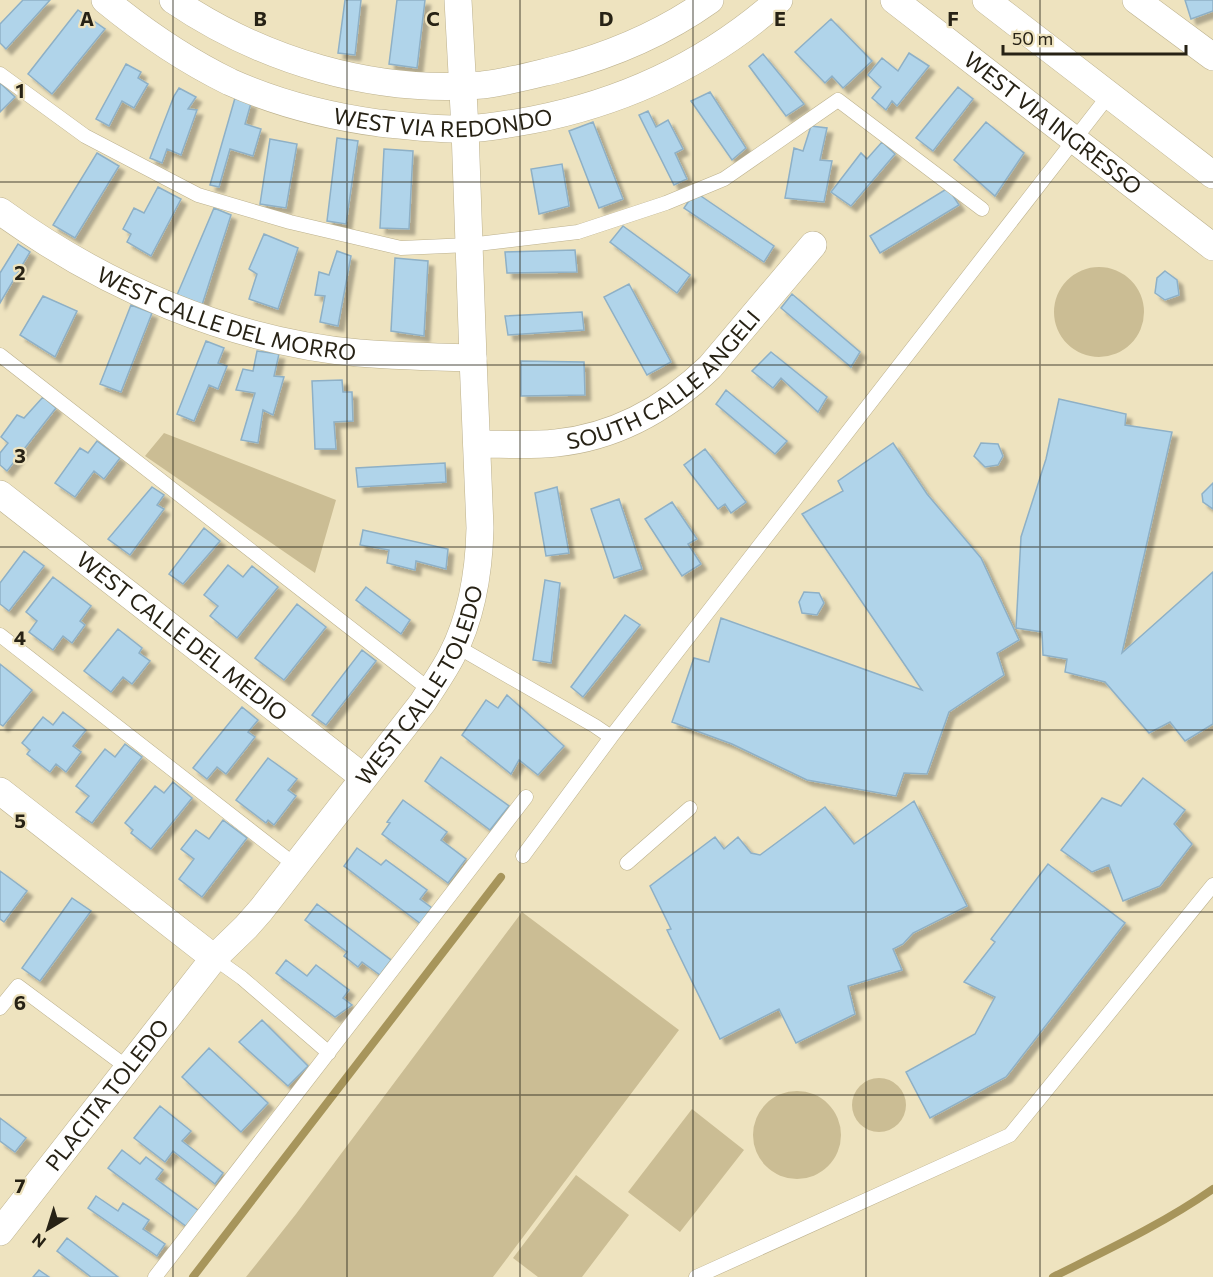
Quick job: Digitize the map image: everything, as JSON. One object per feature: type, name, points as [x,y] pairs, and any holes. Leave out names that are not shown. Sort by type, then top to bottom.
[{"type":"street","name":"WEST VIA REDONDO","points":[[105,0],[145,32],[179,54],[232,83],[264,95],[296,106],[359,120],[412,127],[465,129],[542,118],[598,104],[625,94],[658,80],[701,57],[751,24],[779,0]]},
{"type":"street","name":"WEST VIA REDONDO","points":[[173,0],[226,33],[305,64],[361,78],[420,85],[462,86],[504,81],[593,59],[639,41],[710,0]]},
{"type":"street","name":"WEST CALLE TOLEDO","points":[[214,958],[261,910],[423,702],[439,678],[456,645],[472,601],[480,552],[480,528],[458,0]]},
{"type":"street","points":[[986,0],[1213,175]]},
{"type":"street","points":[[1136,0],[1213,57]]},
{"type":"street","name":"WEST VIA INGRESSO","points":[[905,3],[1075,140],[1213,247]]},
{"type":"street","name":"WEST CALLE DEL MORRO","points":[[0,211],[43,240],[104,276],[160,301],[216,322],[272,338],[331,349],[388,355],[472,358]]},
{"type":"street","name":"SOUTH CALLE ANGELI","points":[[477,444],[533,445],[577,440],[620,427],[657,409],[681,393],[710,367],[813,245]]},
{"type":"street","name":"WEST CALLE DEL MEDIO","points":[[0,495],[363,777]]},
{"type":"street","points":[[1,793],[214,958]]},
{"type":"street","name":"PLACITA TOLEDO","points":[[0,1232],[214,958]]},
{"type":"lane","points":[[0,74],[85,136],[198,195],[290,222],[401,248],[469,245],[578,232],[666,203],[724,179],[838,100],[982,209]]},
{"type":"lane","points":[[524,856],[611,737],[1109,95]]},
{"type":"lane","points":[[0,355],[430,690]]},
{"type":"lane","points":[[0,635],[295,865]]},
{"type":"lane","points":[[456,645],[611,737]]},
{"type":"lane","points":[[155,1277],[526,797]]},
{"type":"lane","points":[[627,863],[690,808]]},
{"type":"lane","points":[[696,1277],[1010,1135],[1213,885]]},
{"type":"lane","points":[[214,958],[242,978],[329,1053]]},
{"type":"lane","points":[[0,1008],[18,986],[128,1068]]},
{"type":"shaded area","points":[[1099,267],[1116,271],[1131,280],[1140,295],[1144,312],[1140,329],[1131,344],[1116,353],[1099,357],[1082,353],[1067,344],[1058,329],[1054,312],[1058,295],[1067,280],[1082,271]]},
{"type":"shaded area","points":[[164,433],[336,500],[315,573],[145,456]]},
{"type":"shaded area","points":[[522,912],[679,1030],[493,1277],[246,1277],[296,1214]]},
{"type":"shaded area","points":[[874,1078],[884,1078],[894,1082],[902,1090],[906,1105],[902,1120],[894,1128],[884,1132],[874,1132],[864,1128],[856,1120],[852,1110],[852,1100],[856,1090],[864,1082]]},
{"type":"shaded area","points":[[797,1091],[814,1094],[828,1104],[838,1118],[841,1135],[838,1152],[828,1166],[814,1176],[797,1179],[780,1176],[766,1166],[756,1152],[753,1135],[756,1118],[766,1104],[780,1094]]},
{"type":"shaded area","points":[[692,1109],[744,1150],[680,1232],[628,1192]]},
{"type":"shaded area","points":[[576,1175],[629,1215],[582,1277],[538,1277],[513,1258]]},
{"type":"building","points":[[23,0],[50,0],[6,49],[0,43],[0,24]]},
{"type":"building","points":[[345,0],[361,0],[355,55],[338,53]]},
{"type":"building","points":[[397,0],[425,0],[417,68],[389,64]]},
{"type":"building","points":[[1185,0],[1213,0],[1213,11],[1191,19]]},
{"type":"building","points":[[78,10],[105,29],[52,94],[28,74]]},
{"type":"building","points":[[831,19],[872,61],[843,88],[832,76],[825,83],[795,52]]},
{"type":"building","points":[[909,53],[929,66],[897,106],[892,101],[886,110],[872,98],[881,87],[868,75],[882,58],[898,71]]},
{"type":"building","points":[[763,54],[804,104],[786,116],[749,66]]},
{"type":"building","points":[[126,64],[141,72],[138,78],[148,84],[134,108],[122,101],[109,126],[96,119]]},
{"type":"building","points":[[0,83],[15,97],[0,112]]},
{"type":"building","points":[[958,87],[973,99],[933,151],[916,138]]},
{"type":"building","points":[[179,88],[196,97],[188,109],[197,110],[181,155],[167,149],[162,163],[150,158]]},
{"type":"building","points":[[710,92],[746,148],[732,160],[691,101]]},
{"type":"building","points":[[235,98],[251,103],[245,124],[261,129],[253,156],[230,149],[219,187],[210,185]]},
{"type":"building","points":[[648,111],[656,127],[668,120],[683,149],[675,153],[687,179],[674,185],[639,115]]},
{"type":"building","points":[[593,122],[623,199],[599,208],[569,131]]},
{"type":"building","points":[[986,122],[1024,153],[995,196],[954,160]]},
{"type":"building","points":[[811,126],[827,128],[820,160],[832,161],[824,202],[785,198],[794,148],[803,151]]},
{"type":"building","points":[[337,138],[358,141],[346,224],[327,221]]},
{"type":"building","points":[[270,139],[297,144],[286,208],[260,204]]},
{"type":"building","points":[[882,142],[895,154],[851,206],[831,192],[861,153],[867,159]]},
{"type":"building","points":[[384,149],[413,151],[409,229],[380,228]]},
{"type":"building","points":[[97,153],[119,166],[75,238],[53,225]]},
{"type":"building","points":[[562,164],[569,206],[539,214],[531,169]]},
{"type":"building","points":[[158,187],[181,199],[151,256],[127,242],[131,234],[123,229],[134,208],[144,213]]},
{"type":"building","points":[[948,188],[959,205],[880,253],[870,236]]},
{"type":"building","points":[[695,192],[774,246],[764,262],[684,208]]},
{"type":"building","points":[[214,208],[231,215],[202,305],[177,295]]},
{"type":"building","points":[[623,226],[690,275],[677,293],[610,242]]},
{"type":"building","points":[[264,234],[298,248],[278,309],[249,299],[257,274],[249,269]]},
{"type":"building","points":[[18,244],[30,252],[0,303],[0,273]]},
{"type":"building","points":[[575,250],[577,272],[507,273],[505,252]]},
{"type":"building","points":[[337,251],[351,256],[338,326],[320,322],[325,296],[315,295],[319,272],[329,275]]},
{"type":"building","points":[[395,258],[428,261],[424,336],[391,331]]},
{"type":"building","points":[[1165,271],[1177,280],[1179,295],[1165,300],[1155,293],[1157,278]]},
{"type":"building","points":[[629,284],[671,362],[647,375],[604,297]]},
{"type":"building","points":[[792,294],[860,352],[851,367],[781,308]]},
{"type":"building","points":[[43,296],[77,311],[55,357],[20,335]]},
{"type":"building","points":[[131,305],[152,313],[121,392],[100,384]]},
{"type":"building","points":[[582,312],[584,330],[508,335],[505,316]]},
{"type":"building","points":[[206,341],[224,348],[218,363],[227,366],[218,389],[209,385],[194,421],[177,414]]},
{"type":"building","points":[[257,351],[279,354],[274,376],[284,377],[273,415],[263,410],[258,443],[241,440],[255,393],[236,390],[243,369],[253,371]]},
{"type":"building","points":[[771,352],[827,397],[818,412],[781,378],[773,388],[752,371]]},
{"type":"building","points":[[521,361],[584,362],[585,395],[521,396]]},
{"type":"building","points":[[342,380],[343,392],[352,392],[353,421],[334,422],[336,449],[315,449],[312,381]]},
{"type":"building","points":[[726,390],[787,441],[775,454],[716,404]]},
{"type":"building","points":[[43,397],[56,408],[7,471],[0,465],[0,453],[8,443],[1,437],[17,415],[24,418]]},
{"type":"building","points":[[1059,399],[1126,414],[1125,425],[1172,432],[1122,653],[1213,572],[1213,724],[1185,741],[1170,722],[1149,733],[1105,682],[1065,672],[1067,659],[1043,655],[1042,632],[1016,628],[1021,537],[1046,459]]},
{"type":"building","points":[[97,441],[120,458],[104,479],[94,471],[75,497],[55,483],[80,448],[88,453]]},
{"type":"building","points":[[893,443],[927,494],[981,558],[1019,640],[997,653],[1004,675],[949,712],[927,774],[904,773],[896,796],[807,780],[732,744],[672,722],[694,658],[709,662],[721,618],[922,690],[802,514],[843,491],[838,481]]},
{"type":"building","points":[[981,443],[998,444],[1003,456],[998,465],[985,467],[974,456]]},
{"type":"building","points":[[705,449],[746,502],[731,513],[725,504],[718,509],[684,465]]},
{"type":"building","points":[[445,463],[446,482],[358,487],[356,468]]},
{"type":"building","points":[[1213,483],[1213,509],[1203,502],[1202,494]]},
{"type":"building","points":[[152,487],[164,495],[157,505],[164,509],[130,555],[108,539]]},
{"type":"building","points":[[557,487],[569,553],[546,556],[535,493]]},
{"type":"building","points":[[619,499],[642,569],[614,578],[591,509]]},
{"type":"building","points":[[672,502],[697,539],[688,544],[701,564],[682,576],[645,519]]},
{"type":"building","points":[[204,528],[220,541],[183,584],[169,574]]},
{"type":"building","points":[[363,530],[448,549],[446,569],[416,561],[415,570],[387,563],[389,550],[360,545]]},
{"type":"building","points":[[24,551],[44,566],[9,611],[0,604],[0,583]]},
{"type":"building","points":[[228,565],[243,577],[252,566],[278,587],[237,638],[210,616],[218,606],[204,595]]},
{"type":"building","points":[[53,577],[91,606],[80,621],[85,625],[72,643],[63,636],[53,650],[29,632],[37,621],[26,612]]},
{"type":"building","points":[[545,580],[560,583],[551,663],[533,660]]},
{"type":"building","points":[[366,587],[410,620],[401,634],[356,600]]},
{"type":"building","points":[[804,592],[819,593],[824,603],[817,615],[802,613],[799,602]]},
{"type":"building","points":[[297,604],[326,627],[284,680],[255,658]]},
{"type":"building","points":[[625,615],[640,625],[583,697],[571,687]]},
{"type":"building","points":[[118,629],[142,648],[139,653],[150,661],[132,684],[123,677],[111,692],[84,671]]},
{"type":"building","points":[[362,650],[376,661],[326,725],[312,715]]},
{"type":"building","points":[[0,664],[32,690],[3,726],[0,724]]},
{"type":"building","points":[[507,695],[564,746],[538,775],[519,760],[511,774],[462,735],[486,700],[498,708]]},
{"type":"building","points":[[242,707],[258,720],[248,732],[255,737],[226,774],[217,767],[207,779],[193,768]]},
{"type":"building","points":[[63,712],[86,730],[73,746],[81,752],[66,772],[56,764],[50,772],[27,754],[30,750],[22,743],[43,717],[53,725]]},
{"type":"building","points":[[125,744],[142,757],[92,823],[76,812],[89,796],[76,786],[105,749],[115,757]]},
{"type":"building","points":[[441,757],[509,806],[490,830],[425,781]]},
{"type":"building","points":[[268,758],[297,779],[288,790],[296,796],[274,825],[268,820],[266,823],[236,800]]},
{"type":"building","points":[[1143,778],[1185,810],[1174,824],[1192,844],[1160,886],[1123,901],[1109,865],[1092,872],[1061,850],[1102,798],[1121,806]]},
{"type":"building","points":[[173,782],[192,798],[151,849],[131,833],[133,830],[125,823],[155,786],[164,793]]},
{"type":"building","points":[[403,800],[447,832],[441,840],[466,859],[448,883],[382,834],[390,823],[387,822]]},
{"type":"building","points":[[914,801],[967,906],[913,933],[903,944],[893,949],[902,970],[848,986],[855,1014],[796,1043],[779,1009],[720,1039],[667,930],[671,929],[650,886],[715,837],[724,849],[738,837],[751,853],[760,855],[825,807],[854,844]]},
{"type":"building","points":[[223,820],[247,838],[202,897],[179,879],[194,859],[181,849],[196,830],[209,839]]},
{"type":"building","points":[[357,848],[381,865],[386,860],[427,890],[420,899],[432,908],[421,924],[344,866]]},
{"type":"building","points":[[1048,864],[1125,923],[1006,1077],[930,1118],[906,1072],[975,1034],[995,997],[964,982],[995,942],[991,939]]},
{"type":"building","points":[[0,871],[27,891],[4,922],[0,919]]},
{"type":"building","points":[[72,898],[91,911],[40,981],[22,968]]},
{"type":"building","points":[[317,904],[391,960],[380,975],[362,962],[358,967],[344,956],[347,952],[305,920]]},
{"type":"building","points":[[286,960],[307,976],[316,965],[349,990],[343,998],[352,1005],[335,1017],[276,973]]},
{"type":"building","points":[[262,1020],[308,1066],[288,1086],[239,1042]]},
{"type":"building","points":[[209,1048],[268,1103],[241,1132],[182,1077]]},
{"type":"building","points":[[160,1106],[191,1131],[182,1141],[223,1173],[215,1184],[173,1151],[165,1162],[134,1138]]},
{"type":"building","points":[[0,1118],[26,1138],[15,1152],[0,1141]]},
{"type":"building","points":[[122,1150],[140,1164],[146,1157],[163,1170],[156,1179],[199,1211],[187,1227],[108,1168]]},
{"type":"building","points":[[96,1196],[118,1211],[123,1203],[149,1220],[143,1229],[165,1244],[157,1256],[88,1208]]},
{"type":"building","points":[[67,1238],[118,1277],[91,1277],[57,1251]]},
{"type":"building","points":[[39,1270],[49,1277],[33,1277]]},
{"type":"waterway","points":[[193,1277],[501,877]]},
{"type":"waterway","points":[[1053,1277],[1155,1225],[1213,1189]]}]
